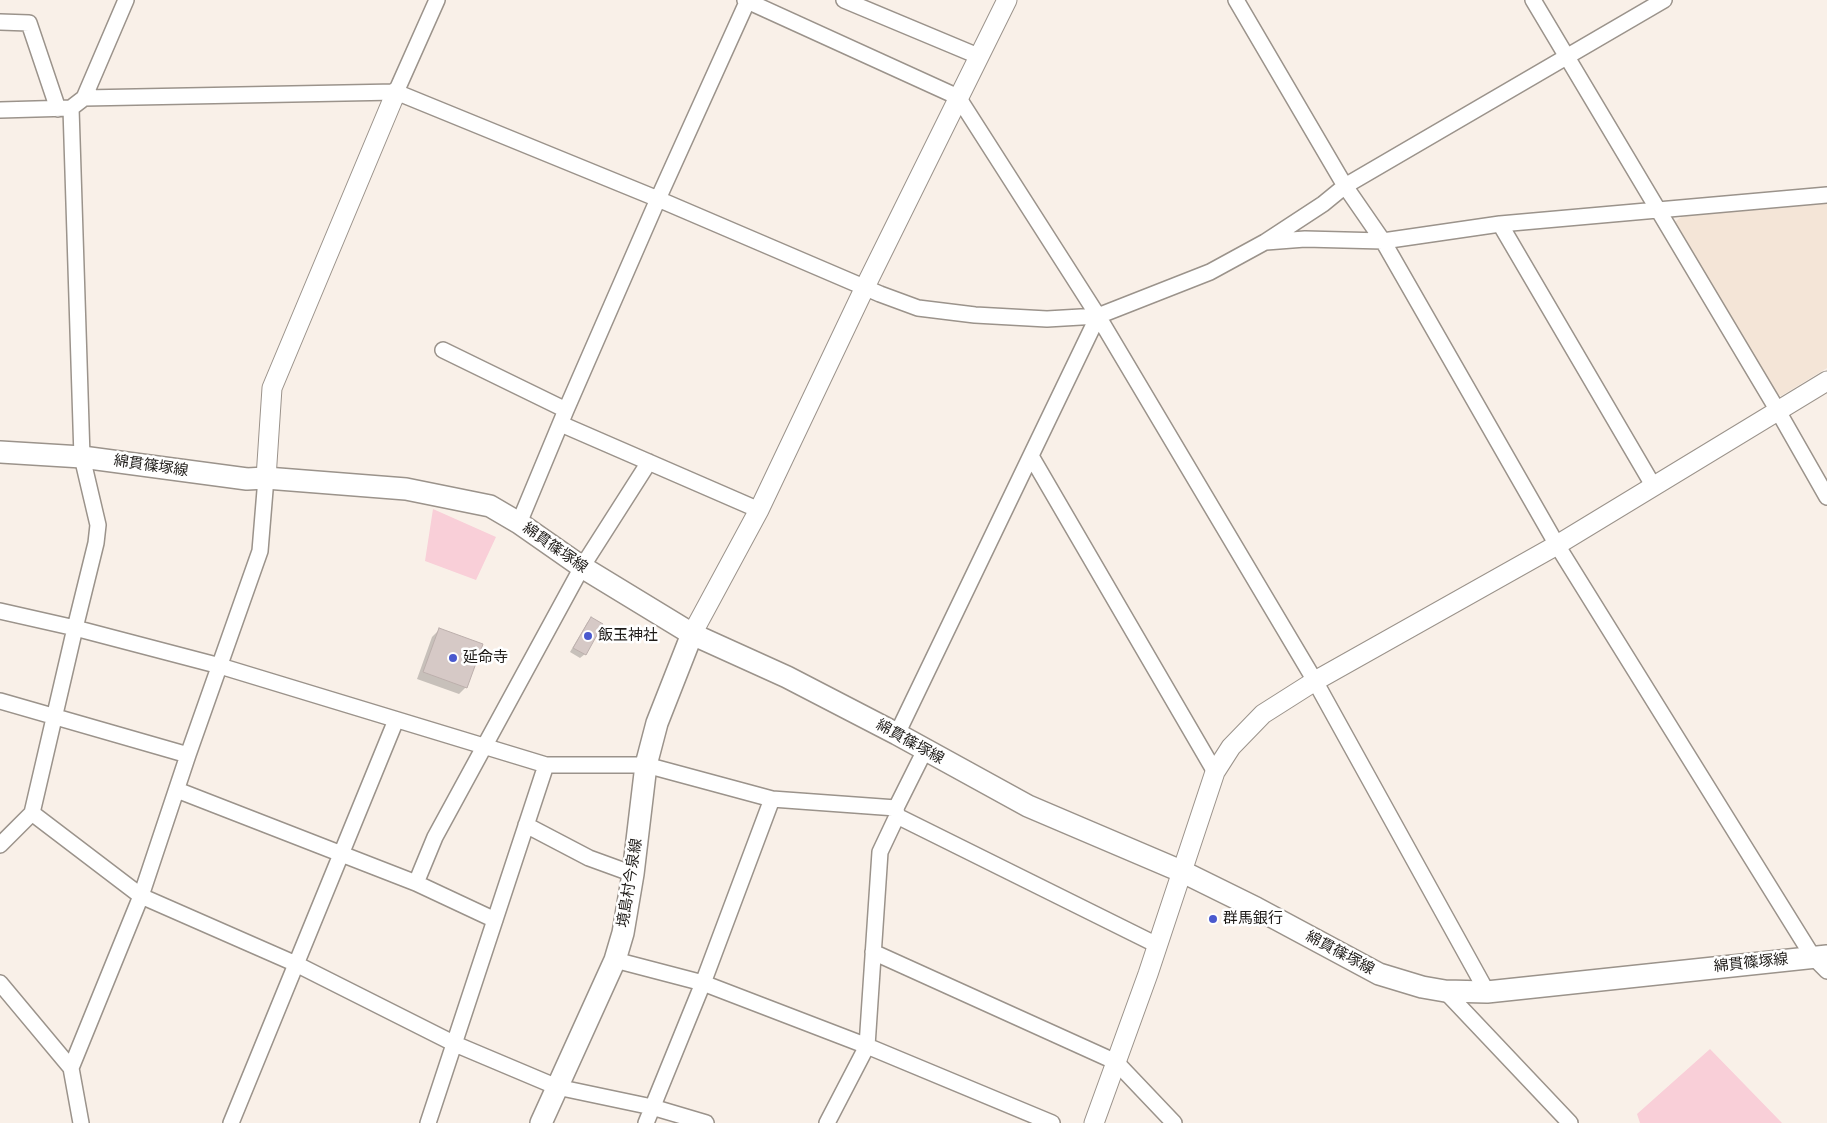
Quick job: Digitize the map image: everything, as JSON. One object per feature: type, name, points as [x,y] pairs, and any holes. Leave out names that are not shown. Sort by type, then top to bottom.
[{"type":"main road","name":"綿貫篠塚線","points":[[0,452],[82,457],[247,479],[266,478],[406,489],[490,506],[519,523],[582,568],[692,634],[787,677],[897,734],[1028,806],[1183,872],[1256,908],[1379,974],[1422,987],[1446,991],[1486,992],[1822,962]]},
{"type":"main road","name":"境島村今泉線","points":[[541,1123],[615,960],[623,934],[633,874],[646,765],[657,723],[692,634]]},
{"type":"street","points":[[84,98],[126,0]]},
{"type":"street","points":[[71,1068],[141,896],[188,755],[260,551],[272,388],[396,92],[438,0]]},
{"type":"street","points":[[519,523],[566,410],[747,0],[958,97],[1098,316],[1315,681],[1486,992]]},
{"type":"street","points":[[844,0],[978,56]]},
{"type":"street","points":[[692,634],[759,510],[865,287],[1007,0]]},
{"type":"street","points":[[1236,0],[1346,186],[1383,241],[1557,545],[1822,962]]},
{"type":"street","points":[[1533,0],[1778,411],[1827,497]]},
{"type":"street","points":[[0,110],[64,108],[84,98],[396,92],[918,308],[975,316],[1047,319],[1098,316],[1210,272],[1264,242],[1323,204],[1346,186],[1664,0]]},
{"type":"street","points":[[0,22],[29,23],[64,108],[82,457],[98,525],[96,543],[32,813],[0,845]]},
{"type":"street","points":[[1264,242],[1305,239],[1383,241],[1500,224],[1827,195]]},
{"type":"street","points":[[1500,224],[1654,487]]},
{"type":"street","points":[[897,734],[1098,316]]},
{"type":"street","points":[[443,350],[566,410]]},
{"type":"street","points":[[1094,1123],[1183,872],[1215,772],[1231,748],[1262,714],[1315,681],[1557,545],[1827,381]]},
{"type":"street","points":[[561,424],[759,510]]},
{"type":"street","points":[[1031,456],[1215,772]]},
{"type":"street","points":[[416,883],[435,837],[582,568],[649,462]]},
{"type":"street","points":[[0,611],[75,628],[220,666],[546,765],[646,765],[772,799],[896,812],[1154,942]]},
{"type":"street","points":[[0,701],[188,755]]},
{"type":"street","points":[[231,1123],[396,720]]},
{"type":"street","points":[[827,1123],[867,1046],[880,852],[896,812],[925,750]]},
{"type":"street","points":[[428,1123],[546,765]]},
{"type":"street","points":[[177,790],[416,883],[494,920]]},
{"type":"street","points":[[646,1123],[703,983],[772,799]]},
{"type":"street","points":[[32,813],[141,896],[296,964],[455,1044],[557,1087],[652,1107],[706,1123]]},
{"type":"street","points":[[526,825],[589,858],[633,874]]},
{"type":"street","points":[[874,952],[1116,1062],[1174,1123]]},
{"type":"street","points":[[615,960],[703,983],[867,1046],[1052,1123]]},
{"type":"street","points":[[0,983],[71,1068],[81,1123]]},
{"type":"street","points":[[1446,991],[1562,1120]]},
{"type":"shaded area","points":[[1827,201],[1827,368],[1781,396],[1774,393],[1675,222],[1682,216]]},
{"type":"shaded area","points":[[433,509],[496,537],[476,580],[425,561]]},
{"type":"shaded area","points":[[1710,1049],[1782,1123],[1640,1123],[1637,1114]]},
{"type":"building","name":"飯玉神社","points":[[591,617],[603,624],[586,655],[573,648]]},
{"type":"building","name":"延命寺","points":[[439,628],[483,644],[467,688],[423,672]]},
{"type":"place","name":"飯玉神社","points":[[588,636]]},
{"type":"place","name":"延命寺","points":[[453,658]]},
{"type":"place","name":"群馬銀行","points":[[1213,919]]}]
